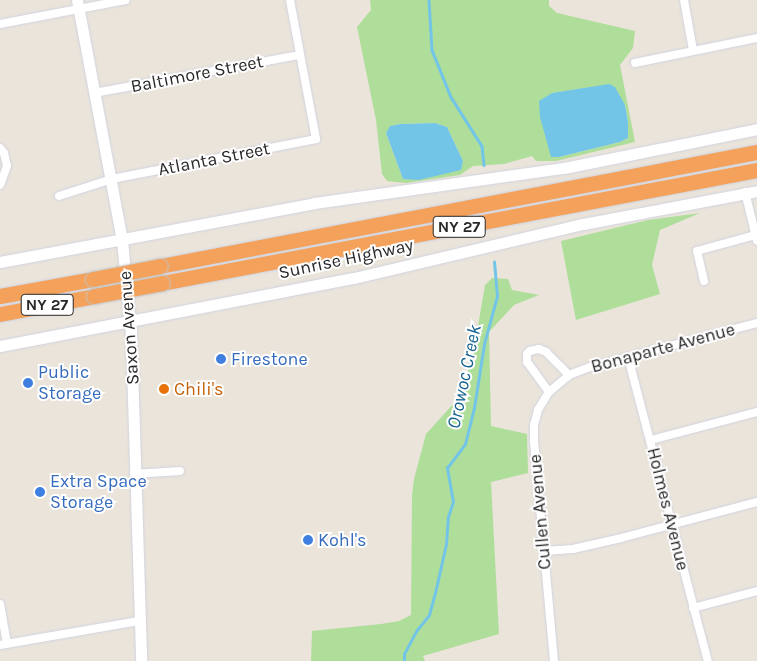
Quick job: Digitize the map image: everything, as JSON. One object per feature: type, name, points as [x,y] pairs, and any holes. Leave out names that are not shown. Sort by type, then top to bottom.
[{"type":"highway","points":[[701,163],[757,144]]},
{"type":"highway","name":"Sunrise Highway","points":[[0,296],[757,152]]},
{"type":"highway","name":"Sunrise Highway","points":[[0,314],[757,170]]},
{"type":"main road","name":"Saxon Avenue","points":[[77,5],[112,179],[122,240],[130,321],[141,661]]},
{"type":"main road","points":[[0,262],[322,202],[558,170],[757,129]]},
{"type":"main road","name":"Sunrise Highway","points":[[0,346],[354,278],[602,220],[751,192]]},
{"type":"street","points":[[0,24],[77,5],[126,0]]},
{"type":"street","points":[[290,0],[300,55]]},
{"type":"street","points":[[684,0],[694,50]]},
{"type":"street","points":[[635,63],[757,38]]},
{"type":"street","name":"Baltimore Street","points":[[94,93],[300,55]]},
{"type":"street","name":"Atlanta Street","points":[[58,196],[112,179],[316,139],[300,55]]},
{"type":"street","points":[[0,148],[4,153],[7,166],[0,185]]},
{"type":"street","points":[[704,281],[697,252],[756,238],[751,192]]},
{"type":"street","name":"Bonaparte Avenue","points":[[569,375],[590,367],[757,323]]},
{"type":"street","points":[[549,392],[527,362],[527,354],[530,351],[539,349],[546,352],[569,375]]},
{"type":"street","name":"Holmes Avenue","points":[[628,357],[708,661]]},
{"type":"street","name":"Cullen Avenue","points":[[554,661],[534,425],[538,410],[549,392],[569,375]]},
{"type":"street","points":[[651,440],[757,412]]},
{"type":"street","points":[[134,474],[180,471]]},
{"type":"street","points":[[545,551],[573,549],[757,502]]},
{"type":"street","points":[[693,608],[757,592]]},
{"type":"street","points":[[0,604],[4,644],[139,621]]},
{"type":"green space","points":[[370,0],[549,0],[549,6],[557,13],[635,31],[633,48],[620,65],[635,142],[556,161],[536,161],[532,156],[504,164],[473,166],[460,175],[406,183],[387,181],[382,174],[376,120],[357,27],[371,10]],"holes":[[[606,85],[625,105],[628,138],[620,142],[559,157],[552,93]],[[435,123],[447,127],[463,161],[403,179],[386,133],[390,126]]]},
{"type":"green space","points":[[700,213],[660,230],[652,265],[660,294],[576,320],[561,241],[648,220]]},
{"type":"green space","points":[[492,278],[508,279],[512,290],[539,295],[514,305],[489,332],[491,426],[527,434],[528,473],[491,482],[499,634],[423,656],[425,661],[311,661],[312,631],[381,624],[399,621],[411,615],[412,496],[414,479],[426,434],[455,402],[472,361],[485,285]]},
{"type":"water","points":[[609,84],[615,87],[625,105],[628,138],[620,142],[559,157],[551,157],[540,117],[539,101],[552,93]]},
{"type":"water","points":[[435,123],[447,127],[463,161],[461,170],[419,180],[403,179],[386,133],[390,126]]},
{"type":"waterway","name":"Orowoc Creek","points":[[429,0],[432,50],[451,97],[482,146],[484,165]]},
{"type":"waterway","name":"Orowoc Creek","points":[[404,661],[404,654],[417,630],[429,615],[435,593],[446,544],[448,517],[453,502],[447,468],[465,444],[474,408],[484,344],[497,296],[494,262]]},
{"type":"place","name":"Firestone","points":[[221,359]]},
{"type":"place","name":"Public Storage","points":[[28,383]]},
{"type":"place","name":"Chili's","points":[[164,389]]},
{"type":"place","name":"Extra Space Storage","points":[[40,492]]},
{"type":"place","name":"Kohl's","points":[[308,540]]}]
